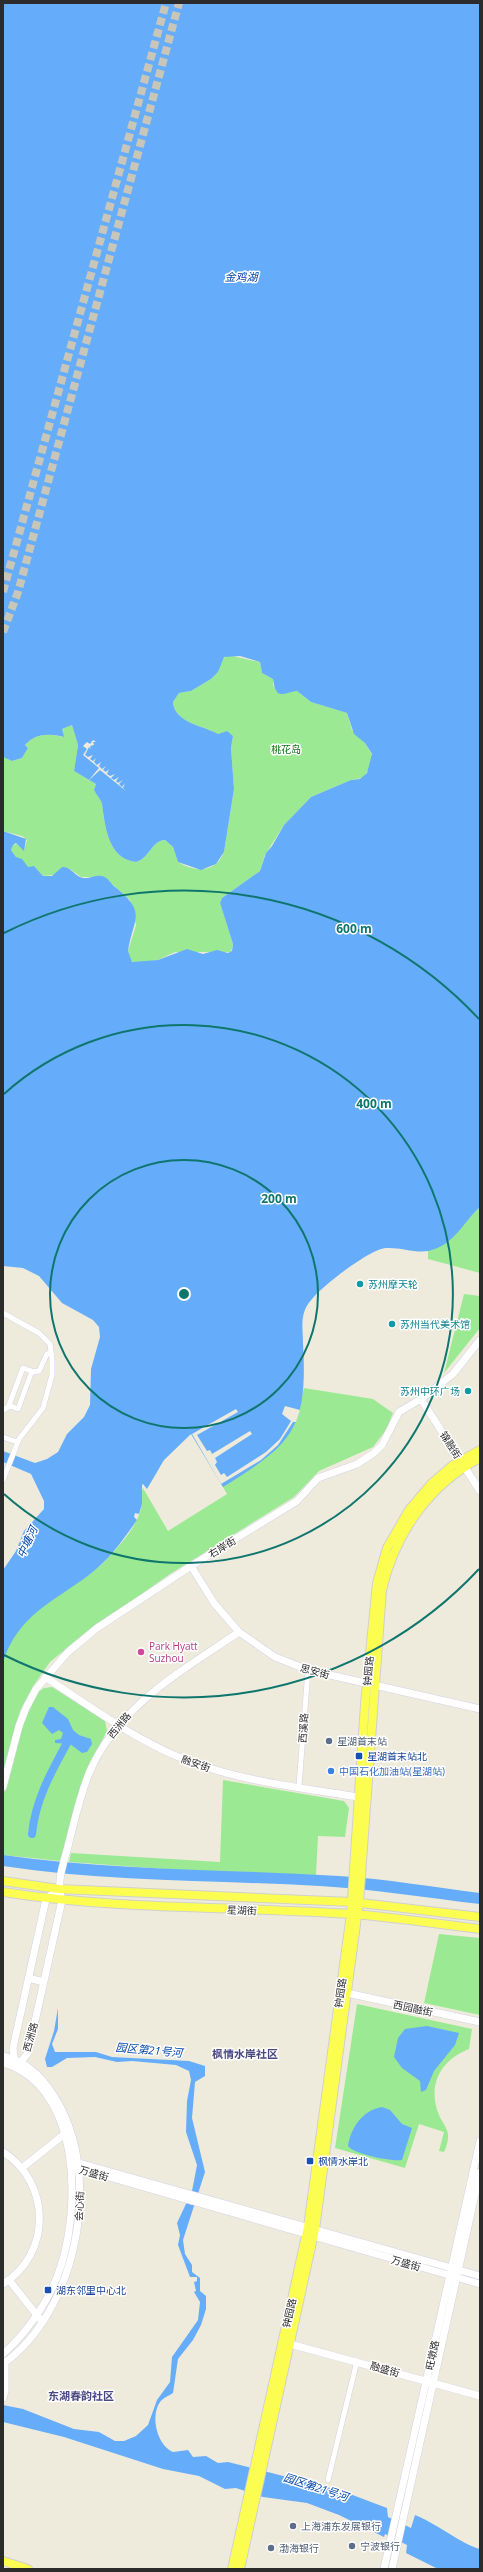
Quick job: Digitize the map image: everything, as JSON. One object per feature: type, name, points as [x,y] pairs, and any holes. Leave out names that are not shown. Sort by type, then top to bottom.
[{"type":"main road","name":"钟园路","points":[[259,2466],[290,2344],[311,2232],[347,1993],[358,1875],[370,1684],[382,1590],[394,1552],[420,1507],[463,1463],[480,1450]]},
{"type":"main road","name":"钟园路","points":[[463,1463],[480,1458]]},
{"type":"main road","name":"星湖街","points":[[3,1881],[58,1889],[355,1902],[480,1917]]},
{"type":"main road","name":"星湖街","points":[[3,1892],[62,1900],[144,1906],[354,1914],[480,1929]]},
{"type":"main road","name":"钟园路","points":[[232,2569],[252,2496],[311,2232],[354,1914]]},
{"type":"main road","name":"钟园路","points":[[240,2569],[252,2496]]},
{"type":"main road","points":[[3,2561],[28,2569]]},
{"type":"street","points":[[3,1313],[39,1333],[50,1344],[52,1375],[43,1408],[34,1422],[24,1429],[4,1473],[3,1480]]},
{"type":"street","name":"右岸街","points":[[3,1787],[22,1716],[45,1677],[68,1652],[88,1634],[191,1566],[297,1501],[318,1478],[357,1464],[368,1458],[382,1445],[399,1412],[421,1399],[453,1374],[480,1340]]},
{"type":"street","points":[[3,1410],[10,1406],[23,1368],[32,1371],[39,1371],[47,1354],[51,1353]]},
{"type":"street","points":[[10,1406],[18,1409],[32,1371]]},
{"type":"street","name":"锦融街","points":[[421,1399],[480,1491]]},
{"type":"street","points":[[3,1437],[17,1442]]},
{"type":"street","name":"思安街","points":[[191,1566],[214,1603],[239,1632],[275,1657],[308,1670],[480,1709]]},
{"type":"street","name":"西洲路","points":[[58,1889],[90,1772],[118,1726],[135,1706],[155,1689],[239,1632]]},
{"type":"street","name":"西溪路","points":[[299,1786],[308,1670]]},
{"type":"street","name":"融安街","points":[[45,1677],[118,1726],[167,1752],[208,1767],[259,1780],[362,1798]]},
{"type":"street","points":[[46,1898],[58,1889],[62,1900]]},
{"type":"street","name":"西洲路","points":[[46,1898],[13,2048],[17,2063],[28,2053],[62,1900]]},
{"type":"street","points":[[28,1978],[44,1982]]},
{"type":"street","name":"西园融街","points":[[347,1993],[480,2022]]},
{"type":"street","name":"会心街","points":[[3,2056],[17,2063],[45,2093],[68,2132],[79,2166],[79,2211],[74,2246],[64,2280],[40,2318],[4,2362]]},
{"type":"street","name":"会心街","points":[[3,2063],[17,2063]]},
{"type":"street","points":[[22,2168],[68,2132]]},
{"type":"street","name":"会心街","points":[[3,2354],[40,2318],[57,2277],[67,2244],[72,2204],[68,2132]]},
{"type":"street","name":"旺墩路","points":[[384,2569],[426,2381],[454,2273],[478,2169],[480,2141]]},
{"type":"street","points":[[3,2152],[22,2168],[38,2198],[40,2227],[31,2254],[6,2282],[40,2318]]},
{"type":"street","name":"万盛街","points":[[71,2166],[79,2166],[454,2273],[480,2284]]},
{"type":"street","name":"万盛街","points":[[454,2273],[480,2276]]},
{"type":"street","name":"旺墩路","points":[[392,2569],[434,2383],[454,2273]]},
{"type":"street","name":"融盛街","points":[[290,2344],[480,2396]]},
{"type":"street","points":[[3,2398],[4,2362]]},
{"type":"street","points":[[328,2480],[357,2362]]},
{"type":"green space","name":"桃花岛","points":[[228,655],[260,662],[262,673],[273,679],[273,685],[279,693],[297,691],[311,702],[347,713],[352,730],[365,743],[372,755],[369,769],[363,778],[351,780],[311,797],[284,825],[265,855],[260,871],[222,898],[220,903],[233,944],[231,952],[175,952],[158,960],[136,963],[131,961],[128,951],[136,925],[130,900],[104,877],[81,877],[70,869],[62,867],[54,875],[43,876],[34,866],[28,868],[11,850],[13,845],[17,844],[24,850],[27,840],[22,836],[3,831],[3,757],[12,761],[22,758],[28,748],[25,745],[29,741],[42,735],[63,737],[62,729],[72,725],[78,745],[74,771],[96,784],[94,790],[101,802],[107,831],[114,848],[119,855],[127,860],[136,862],[141,860],[153,846],[160,841],[165,840],[173,847],[178,862],[191,868],[204,869],[210,867],[220,859],[224,852],[234,789],[231,748],[233,736],[225,732],[218,734],[191,723],[179,715],[173,702],[179,693],[191,691],[211,679],[218,672],[222,659]]},
{"type":"green space","points":[[480,1207],[480,1273],[428,1259],[428,1251],[465,1222]]},
{"type":"green space","points":[[464,1294],[480,1296],[480,1328],[444,1373]]},
{"type":"green space","points":[[304,1388],[373,1399],[393,1413],[386,1430],[373,1447],[319,1471],[294,1497],[170,1574],[79,1638],[50,1662],[34,1685],[20,1711],[3,1771],[2,1665],[9,1643],[19,1628],[47,1603],[94,1571],[117,1548],[127,1536],[139,1516],[142,1506],[143,1488],[168,1531],[227,1494],[220,1482],[295,1422]]},
{"type":"green space","points":[[52,1687],[105,1721],[107,1731],[86,1771],[60,1861],[3,1855],[3,1796],[21,1727],[37,1693],[44,1688]]},
{"type":"green space","points":[[223,1780],[344,1801],[349,1808],[345,1837],[318,1836],[316,1875],[205,1872],[69,1862],[71,1853],[220,1862]]},
{"type":"green space","points":[[439,1934],[480,1938],[480,2015],[424,2003]]},
{"type":"green space","points":[[357,2004],[472,2029],[469,2049],[450,2060],[439,2075],[436,2084],[436,2104],[439,2115],[448,2134],[444,2152],[439,2151],[444,2132],[419,2124],[405,2168],[335,2148]]},
{"type":"water","name":"金鸡湖","points":[[3,3],[480,3],[480,1207],[445,1244],[428,1251],[412,1251],[391,1248],[379,1250],[358,1261],[317,1293],[308,1304],[303,1315],[304,1373],[302,1397],[298,1416],[291,1432],[280,1446],[265,1459],[223,1487],[191,1434],[164,1460],[147,1489],[143,1484],[142,1485],[142,1504],[139,1514],[135,1513],[134,1517],[137,1520],[115,1549],[103,1563],[89,1575],[50,1602],[27,1621],[18,1632],[3,1662],[3,1570],[16,1551],[24,1531],[44,1509],[44,1501],[31,1474],[3,1462],[3,1451],[35,1463],[47,1459],[58,1452],[67,1434],[84,1417],[90,1405],[91,1369],[100,1337],[99,1327],[93,1320],[62,1303],[39,1276],[23,1268],[3,1266],[3,831],[26,839],[24,851],[16,843],[13,845],[11,850],[16,857],[22,859],[28,867],[34,866],[43,876],[52,876],[62,867],[65,867],[83,878],[103,877],[132,903],[136,916],[128,951],[132,962],[158,960],[187,949],[203,954],[217,950],[228,953],[232,951],[233,944],[220,903],[222,898],[260,871],[266,853],[272,846],[284,825],[311,797],[351,780],[360,779],[367,773],[372,754],[365,743],[354,734],[347,713],[311,702],[297,691],[284,694],[278,693],[274,686],[273,679],[262,673],[260,662],[240,656],[224,657],[218,672],[211,679],[191,691],[179,693],[173,702],[179,715],[191,723],[218,734],[227,731],[233,736],[231,748],[234,789],[224,852],[216,864],[201,870],[178,862],[173,847],[165,840],[160,841],[153,846],[141,860],[136,862],[127,860],[119,855],[110,840],[107,831],[101,802],[94,790],[96,784],[74,771],[78,745],[72,725],[62,729],[64,737],[42,735],[29,741],[25,745],[28,748],[22,758],[12,761],[3,757]]},
{"type":"water","points":[[49,1707],[53,1707],[68,1719],[73,1730],[79,1735],[91,1739],[92,1744],[87,1752],[82,1753],[70,1744],[55,1743],[55,1740],[61,1739],[63,1733],[59,1730],[52,1734],[42,1723]]},
{"type":"water","points":[[3,1855],[129,1867],[339,1876],[374,1879],[480,1893],[480,1904],[340,1887],[121,1878],[42,1871],[3,1866]]},
{"type":"water","name":"园区第21号河","points":[[58,2008],[58,2029],[52,2044],[55,2052],[96,2052],[112,2057],[189,2061],[205,2066],[205,2076],[195,2082],[192,2118],[205,2172],[183,2240],[185,2254],[192,2265],[192,2272],[200,2278],[200,2291],[206,2296],[206,2309],[201,2325],[193,2340],[178,2359],[173,2393],[162,2400],[157,2408],[157,2430],[163,2443],[173,2452],[188,2450],[193,2457],[206,2456],[218,2463],[228,2462],[342,2491],[387,2508],[388,2517],[411,2528],[415,2515],[465,2543],[480,2549],[480,2569],[438,2569],[406,2553],[407,2545],[385,2534],[384,2537],[339,2515],[307,2503],[263,2497],[236,2488],[225,2489],[199,2476],[163,2469],[64,2437],[3,2422],[3,2405],[23,2409],[74,2429],[99,2432],[115,2441],[124,2441],[136,2436],[148,2425],[157,2400],[170,2382],[172,2357],[198,2320],[200,2302],[194,2292],[196,2291],[194,2282],[197,2281],[197,2277],[190,2277],[178,2245],[180,2235],[177,2223],[192,2191],[197,2165],[186,2132],[187,2101],[191,2080],[189,2071],[176,2065],[132,2061],[117,2062],[95,2057],[67,2058],[52,2067],[47,2067],[45,2059],[54,2031]]},
{"type":"water","points":[[427,2026],[459,2033],[455,2045],[434,2071],[426,2090],[421,2092],[420,2081],[402,2068],[394,2057],[398,2038],[405,2029]]},
{"type":"water","points":[[382,2107],[390,2110],[402,2124],[412,2128],[402,2160],[390,2160],[374,2157],[357,2152],[348,2146],[352,2132],[359,2120],[369,2112]]},
{"type":"pier","points":[[93,740],[96,742],[93,742],[94,745],[90,746],[91,749],[89,747],[85,755],[88,757],[93,755],[90,759],[93,761],[96,758],[94,762],[97,765],[101,762],[99,766],[102,769],[106,766],[103,770],[106,772],[109,769],[107,774],[110,776],[115,774],[111,778],[114,780],[119,777],[116,781],[118,783],[123,780],[119,784],[122,787],[125,783],[123,788],[126,791],[100,770],[88,781],[99,768],[83,755],[87,749],[83,746],[87,742],[90,744]]},
{"type":"pier","points":[[285,1406],[300,1410],[296,1422],[293,1422],[278,1445],[261,1460],[221,1484],[192,1434],[236,1409],[238,1412],[197,1435],[207,1451],[210,1450],[212,1454],[250,1431],[252,1434],[215,1458],[217,1462],[215,1465],[221,1475],[224,1473],[227,1477],[266,1452],[280,1439],[291,1421],[282,1414]]},
{"type":"waterway","points":[[32,1834],[36,1810],[40,1798],[67,1743]]},
{"type":"tunnel","points":[[3,592],[166,3]]},
{"type":"tunnel","points":[[3,632],[18,592],[179,3]]},
{"type":"place","name":"苏州摩天轮","points":[[360,1284]]},
{"type":"place","name":"苏州当代美术馆","points":[[392,1324]]},
{"type":"place","name":"苏州中环广场","points":[[468,1391]]},
{"type":"place","name":"Park Hyatt Suzhou","points":[[141,1652]]},
{"type":"place","name":"星湖首末站","points":[[329,1741]]},
{"type":"place","name":"星湖首末站北","points":[[359,1756]]},
{"type":"place","name":"中国石化加油站(星湖站)","points":[[331,1771]]},
{"type":"place","name":"枫情水岸北","points":[[310,2161]]},
{"type":"place","name":"湖东邻里中心北","points":[[48,2290]]},
{"type":"place","name":"上海浦东发展银行","points":[[293,2526]]},
{"type":"place","name":"宁波银行","points":[[352,2546]]},
{"type":"place","name":"渤海银行","points":[[271,2548]]},
{"type":"district","name":"枫情水岸社区","points":[[245,2054]]},
{"type":"district","name":"东湖春韵社区","points":[[81,2396]]},
{"type":"water label","name":"中塘河","points":[[27,1542]]}]
